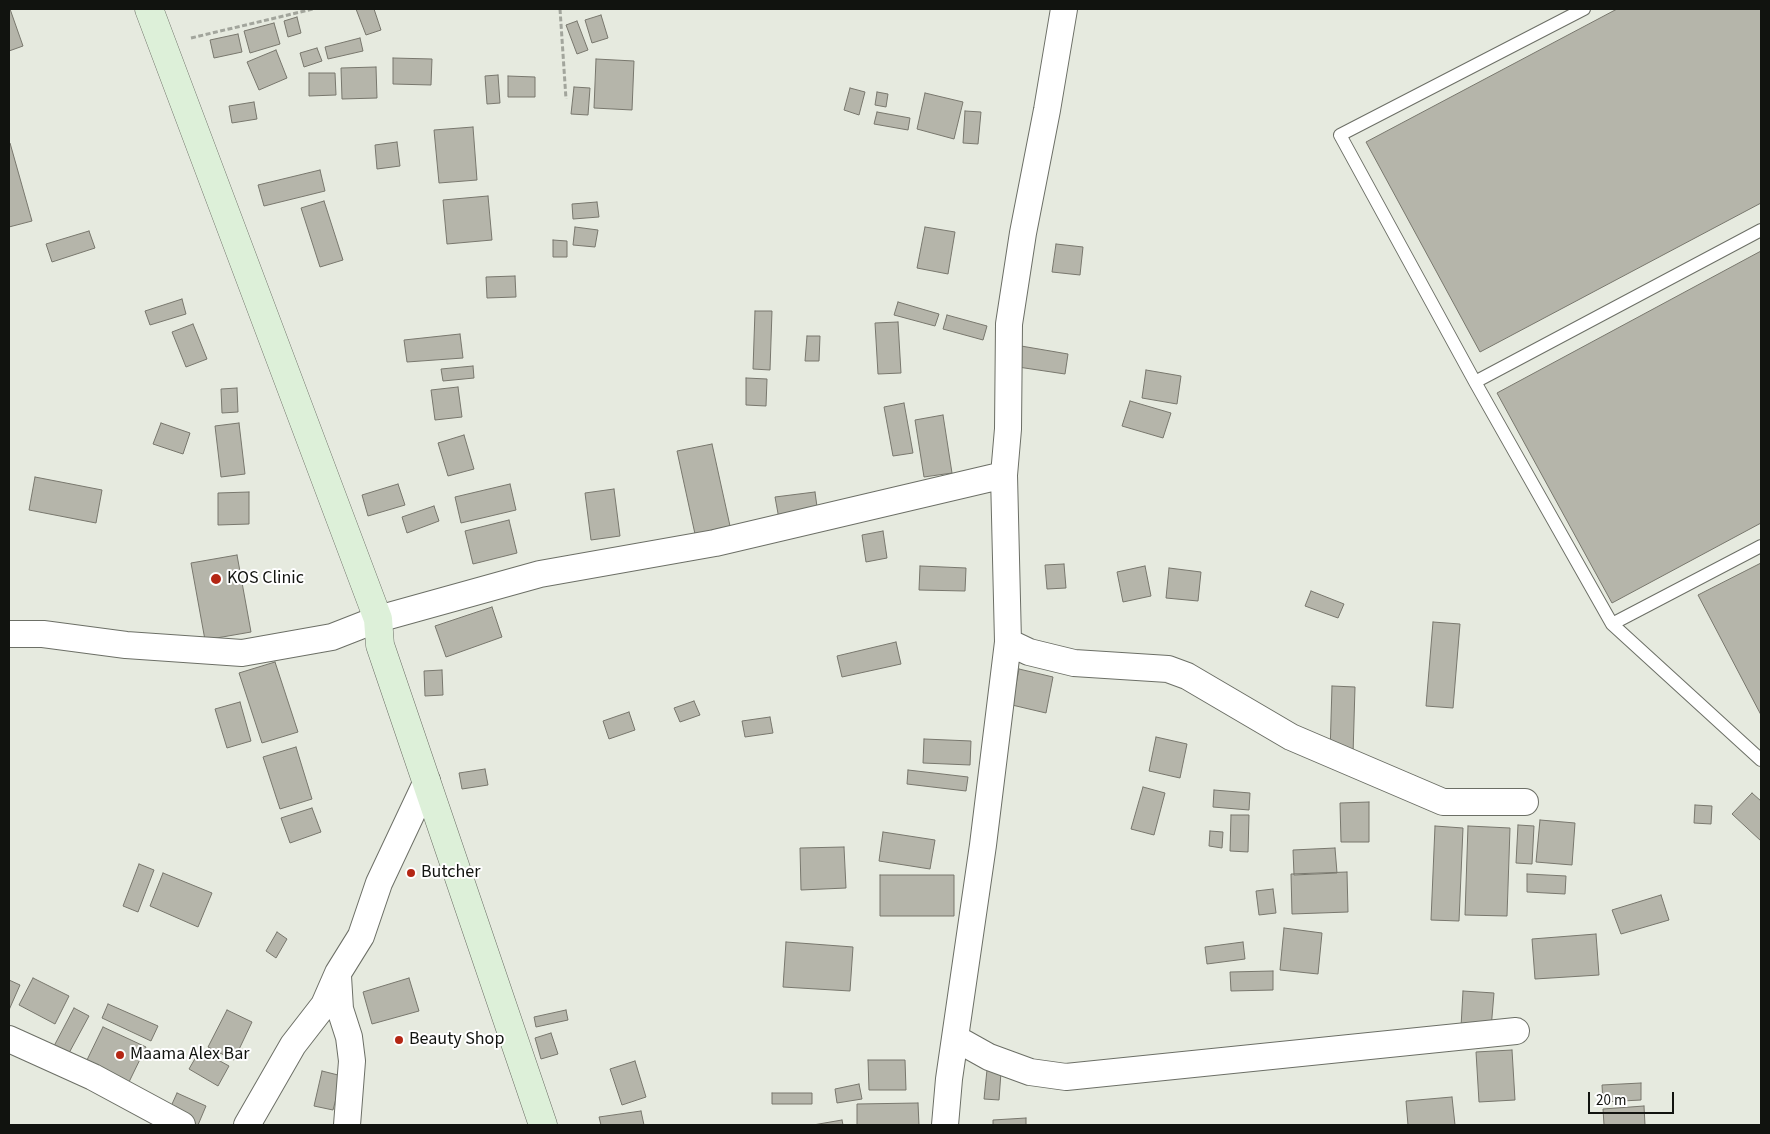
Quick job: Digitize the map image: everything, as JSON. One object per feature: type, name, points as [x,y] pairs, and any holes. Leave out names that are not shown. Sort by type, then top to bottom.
[{"type":"street","points":[[149,9],[378,619],[380,645],[543,1125]]},
{"type":"street","points":[[945,1125],[949,1079],[983,845],[1008,642],[1004,475],[1008,429],[1009,324],[1023,233],[1064,9]]},
{"type":"street","points":[[9,634],[43,634],[126,645],[242,653],[332,637],[378,619],[540,574],[715,543],[1004,475]]},
{"type":"street","points":[[1008,642],[1029,652],[1074,663],[1168,669],[1187,676],[1291,737],[1443,802],[1525,802]]},
{"type":"street","points":[[247,1125],[293,1045],[324,1005],[338,973],[361,936],[379,883],[426,781]]},
{"type":"street","points":[[338,973],[340,1009],[349,1037],[352,1061],[347,1125]]},
{"type":"street","points":[[955,1038],[989,1057],[1030,1072],[1066,1077],[1516,1031]]},
{"type":"street","points":[[9,1038],[94,1077],[182,1125]]},
{"type":"lane","points":[[1584,9],[1340,135],[1612,624],[1761,760]]},
{"type":"lane","points":[[1476,382],[1761,230]]},
{"type":"lane","points":[[1612,624],[1761,546]]},
{"type":"path","points":[[163,44],[313,9]]},
{"type":"path","points":[[560,9],[566,99]]},
{"type":"building","points":[[9,9],[23,46],[9,51]]},
{"type":"building","points":[[356,9],[374,9],[381,30],[366,35]]},
{"type":"building","points":[[1617,9],[1761,9],[1761,203],[1480,352],[1366,142]]},
{"type":"building","points":[[601,15],[608,38],[592,43],[585,20]]},
{"type":"building","points":[[297,17],[301,33],[288,37],[284,21]]},
{"type":"building","points":[[577,21],[588,50],[577,54],[566,25]]},
{"type":"building","points":[[274,23],[280,44],[250,53],[244,31]]},
{"type":"building","points":[[238,34],[242,52],[214,58],[210,40]]},
{"type":"building","points":[[360,38],[363,51],[328,59],[325,47]]},
{"type":"building","points":[[317,48],[322,61],[304,67],[300,53]]},
{"type":"building","points":[[276,50],[287,78],[259,90],[247,62]]},
{"type":"building","points":[[393,58],[432,59],[431,85],[393,84]]},
{"type":"building","points":[[596,59],[634,61],[632,110],[594,108]]},
{"type":"building","points":[[376,67],[377,98],[342,99],[341,68]]},
{"type":"building","points":[[309,73],[335,73],[336,95],[309,96]]},
{"type":"building","points":[[498,75],[500,103],[487,104],[485,76]]},
{"type":"building","points":[[508,76],[535,77],[535,97],[508,97]]},
{"type":"building","points":[[574,87],[590,88],[588,115],[571,114]]},
{"type":"building","points":[[850,88],[865,92],[859,115],[844,110]]},
{"type":"building","points":[[877,92],[888,94],[886,107],[875,105]]},
{"type":"building","points":[[925,93],[963,102],[954,139],[917,129]]},
{"type":"building","points":[[254,102],[257,119],[232,123],[229,106]]},
{"type":"building","points":[[965,111],[981,112],[978,144],[963,143]]},
{"type":"building","points":[[877,112],[910,118],[908,130],[874,124]]},
{"type":"building","points":[[473,127],[477,180],[439,183],[434,130]]},
{"type":"building","points":[[397,142],[400,166],[377,169],[375,145]]},
{"type":"building","points":[[9,143],[32,221],[9,227]]},
{"type":"building","points":[[320,170],[325,191],[264,206],[258,185]]},
{"type":"building","points":[[488,196],[492,240],[447,244],[443,200]]},
{"type":"building","points":[[324,201],[343,260],[320,267],[301,208]]},
{"type":"building","points":[[597,202],[599,217],[573,219],[572,204]]},
{"type":"building","points":[[575,227],[598,230],[595,247],[573,245]]},
{"type":"building","points":[[925,227],[955,232],[948,274],[917,268]]},
{"type":"building","points":[[89,231],[95,248],[52,262],[46,244]]},
{"type":"building","points":[[553,240],[567,241],[567,257],[553,257]]},
{"type":"building","points":[[1056,244],[1083,247],[1080,275],[1052,272]]},
{"type":"building","points":[[1761,251],[1761,523],[1612,603],[1497,393]]},
{"type":"building","points":[[515,276],[516,297],[487,298],[486,277]]},
{"type":"building","points":[[182,299],[186,314],[150,325],[145,311]]},
{"type":"building","points":[[898,302],[939,314],[935,326],[894,315]]},
{"type":"building","points":[[755,311],[772,311],[770,370],[753,369]]},
{"type":"building","points":[[947,315],[987,326],[983,340],[943,329]]},
{"type":"building","points":[[898,322],[901,373],[878,374],[875,323]]},
{"type":"building","points":[[193,324],[207,359],[186,367],[172,332]]},
{"type":"building","points":[[460,334],[463,358],[407,362],[404,340]]},
{"type":"building","points":[[807,336],[820,336],[819,361],[805,361]]},
{"type":"building","points":[[1021,346],[1068,354],[1065,374],[1018,367]]},
{"type":"building","points":[[473,366],[474,378],[443,381],[441,369]]},
{"type":"building","points":[[1146,370],[1181,376],[1177,404],[1142,398]]},
{"type":"building","points":[[746,378],[767,379],[766,406],[746,405]]},
{"type":"building","points":[[458,387],[462,417],[435,420],[431,390]]},
{"type":"building","points":[[237,388],[238,412],[222,413],[221,389]]},
{"type":"building","points":[[1130,401],[1171,413],[1163,438],[1122,426]]},
{"type":"building","points":[[904,403],[913,453],[893,456],[884,407]]},
{"type":"building","points":[[943,415],[952,473],[924,477],[915,420]]},
{"type":"building","points":[[161,423],[190,433],[183,454],[153,444]]},
{"type":"building","points":[[239,423],[245,474],[221,477],[215,426]]},
{"type":"building","points":[[464,435],[474,469],[448,476],[438,443]]},
{"type":"building","points":[[712,444],[730,526],[695,534],[677,451]]},
{"type":"building","points":[[35,477],[102,490],[96,523],[29,510]]},
{"type":"building","points":[[398,484],[405,505],[368,516],[362,495]]},
{"type":"building","points":[[510,484],[516,510],[461,523],[455,497]]},
{"type":"building","points":[[614,489],[620,536],[591,540],[585,493]]},
{"type":"building","points":[[249,492],[249,524],[218,525],[218,493]]},
{"type":"building","points":[[815,492],[818,514],[779,519],[775,497]]},
{"type":"building","points":[[434,506],[439,521],[407,533],[402,517]]},
{"type":"building","points":[[509,520],[517,553],[473,564],[465,531]]},
{"type":"building","points":[[883,531],[887,558],[866,562],[862,535]]},
{"type":"building","points":[[237,555],[251,632],[205,640],[191,563]]},
{"type":"building","points":[[1761,563],[1761,715],[1698,595]]},
{"type":"building","points":[[1064,564],[1066,588],[1047,589],[1045,565]]},
{"type":"building","points":[[920,566],[966,568],[965,591],[919,590]]},
{"type":"building","points":[[1145,566],[1151,596],[1123,602],[1117,572]]},
{"type":"building","points":[[1169,568],[1201,572],[1198,601],[1166,598]]},
{"type":"building","points":[[1311,591],[1344,604],[1338,618],[1305,606]]},
{"type":"building","points":[[492,607],[502,637],[446,657],[435,626]]},
{"type":"building","points":[[1433,622],[1460,624],[1453,708],[1426,706]]},
{"type":"building","points":[[896,642],[901,664],[842,677],[837,656]]},
{"type":"building","points":[[275,662],[298,732],[262,743],[239,673]]},
{"type":"building","points":[[1019,669],[1053,677],[1046,713],[1012,705]]},
{"type":"building","points":[[442,670],[443,695],[425,696],[424,671]]},
{"type":"building","points":[[1332,686],[1355,687],[1353,755],[1330,754]]},
{"type":"building","points":[[694,701],[700,715],[680,722],[674,708]]},
{"type":"building","points":[[240,702],[251,741],[227,748],[215,709]]},
{"type":"building","points":[[629,712],[635,730],[609,739],[603,721]]},
{"type":"building","points":[[770,717],[773,733],[745,737],[742,721]]},
{"type":"building","points":[[1156,737],[1187,744],[1180,778],[1149,771]]},
{"type":"building","points":[[924,739],[971,741],[970,765],[923,763]]},
{"type":"building","points":[[296,747],[312,799],[280,809],[263,757]]},
{"type":"building","points":[[485,769],[488,785],[462,789],[459,773]]},
{"type":"building","points":[[908,770],[968,777],[966,791],[907,784]]},
{"type":"building","points":[[1143,787],[1165,793],[1154,835],[1131,829]]},
{"type":"building","points":[[1214,790],[1250,793],[1249,810],[1213,807]]},
{"type":"building","points":[[1752,793],[1761,801],[1761,841],[1732,814]]},
{"type":"building","points":[[1369,802],[1369,842],[1341,842],[1340,803]]},
{"type":"building","points":[[1695,805],[1712,806],[1711,824],[1694,823]]},
{"type":"building","points":[[312,808],[321,832],[290,843],[281,818]]},
{"type":"building","points":[[1231,815],[1249,815],[1248,852],[1230,851]]},
{"type":"building","points":[[1540,820],[1575,823],[1572,865],[1536,862]]},
{"type":"building","points":[[1518,825],[1534,826],[1532,864],[1516,863]]},
{"type":"building","points":[[1435,826],[1463,828],[1459,921],[1431,920]]},
{"type":"building","points":[[1468,826],[1510,828],[1507,916],[1465,915]]},
{"type":"building","points":[[1210,831],[1223,832],[1222,848],[1209,846]]},
{"type":"building","points":[[883,832],[935,840],[930,869],[879,861]]},
{"type":"building","points":[[844,847],[846,888],[801,890],[800,848]]},
{"type":"building","points":[[1335,848],[1337,873],[1294,875],[1293,850]]},
{"type":"building","points":[[139,864],[154,870],[138,912],[123,906]]},
{"type":"building","points":[[1347,872],[1348,912],[1292,914],[1291,874]]},
{"type":"building","points":[[163,873],[212,893],[198,927],[150,906]]},
{"type":"building","points":[[1527,874],[1566,876],[1565,894],[1527,892]]},
{"type":"building","points":[[880,875],[954,875],[954,916],[880,916]]},
{"type":"building","points":[[1273,889],[1276,913],[1259,915],[1256,891]]},
{"type":"building","points":[[1661,895],[1669,920],[1621,934],[1612,910]]},
{"type":"building","points":[[1284,928],[1322,933],[1318,974],[1280,970]]},
{"type":"building","points":[[277,932],[287,939],[276,958],[266,951]]},
{"type":"building","points":[[1596,934],[1599,975],[1535,979],[1532,939]]},
{"type":"building","points":[[786,942],[853,947],[850,991],[783,987]]},
{"type":"building","points":[[1243,942],[1245,959],[1207,964],[1205,947]]},
{"type":"building","points":[[1273,971],[1273,990],[1231,991],[1230,972]]},
{"type":"building","points":[[33,978],[69,996],[55,1024],[19,1005]]},
{"type":"building","points":[[409,978],[419,1011],[372,1024],[363,992]]},
{"type":"building","points":[[9,980],[20,985],[9,1010]]},
{"type":"building","points":[[1463,991],[1494,993],[1491,1029],[1461,1027]]},
{"type":"building","points":[[108,1004],[158,1026],[151,1041],[102,1018]]},
{"type":"building","points":[[74,1008],[89,1016],[69,1053],[54,1046]]},
{"type":"building","points":[[227,1010],[252,1022],[234,1060],[208,1047]]},
{"type":"building","points":[[566,1010],[568,1020],[536,1027],[534,1017]]},
{"type":"building","points":[[103,1027],[146,1047],[129,1082],[86,1062]]},
{"type":"building","points":[[551,1033],[558,1054],[541,1059],[535,1038]]},
{"type":"building","points":[[200,1050],[229,1066],[218,1086],[189,1069]]},
{"type":"building","points":[[1512,1050],[1515,1100],[1479,1102],[1476,1052]]},
{"type":"building","points":[[868,1060],[905,1060],[906,1090],[869,1090]]},
{"type":"building","points":[[635,1061],[646,1097],[622,1105],[610,1069]]},
{"type":"building","points":[[987,1070],[1001,1072],[999,1100],[984,1099]]},
{"type":"building","points":[[322,1071],[342,1076],[333,1110],[314,1106]]},
{"type":"building","points":[[1641,1083],[1641,1100],[1603,1102],[1602,1085]]},
{"type":"building","points":[[859,1084],[862,1099],[837,1103],[835,1089]]},
{"type":"building","points":[[177,1093],[206,1106],[198,1125],[168,1113]]},
{"type":"building","points":[[772,1093],[812,1093],[812,1104],[772,1104]]},
{"type":"building","points":[[1452,1097],[1455,1125],[1408,1125],[1406,1101]]},
{"type":"building","points":[[918,1103],[919,1125],[857,1125],[857,1104]]},
{"type":"building","points":[[1644,1106],[1645,1125],[1604,1125],[1603,1109]]},
{"type":"building","points":[[641,1111],[644,1125],[601,1125],[599,1117]]},
{"type":"building","points":[[1026,1118],[1026,1125],[993,1125],[993,1120]]},
{"type":"building","points":[[842,1120],[843,1125],[813,1125]]},
{"type":"place","name":"KOS Clinic","points":[[216,579]]},
{"type":"place","name":"Butcher","points":[[411,873]]},
{"type":"place","name":"Beauty Shop","points":[[399,1040]]},
{"type":"place","name":"Maama Alex Bar","points":[[120,1055]]}]
